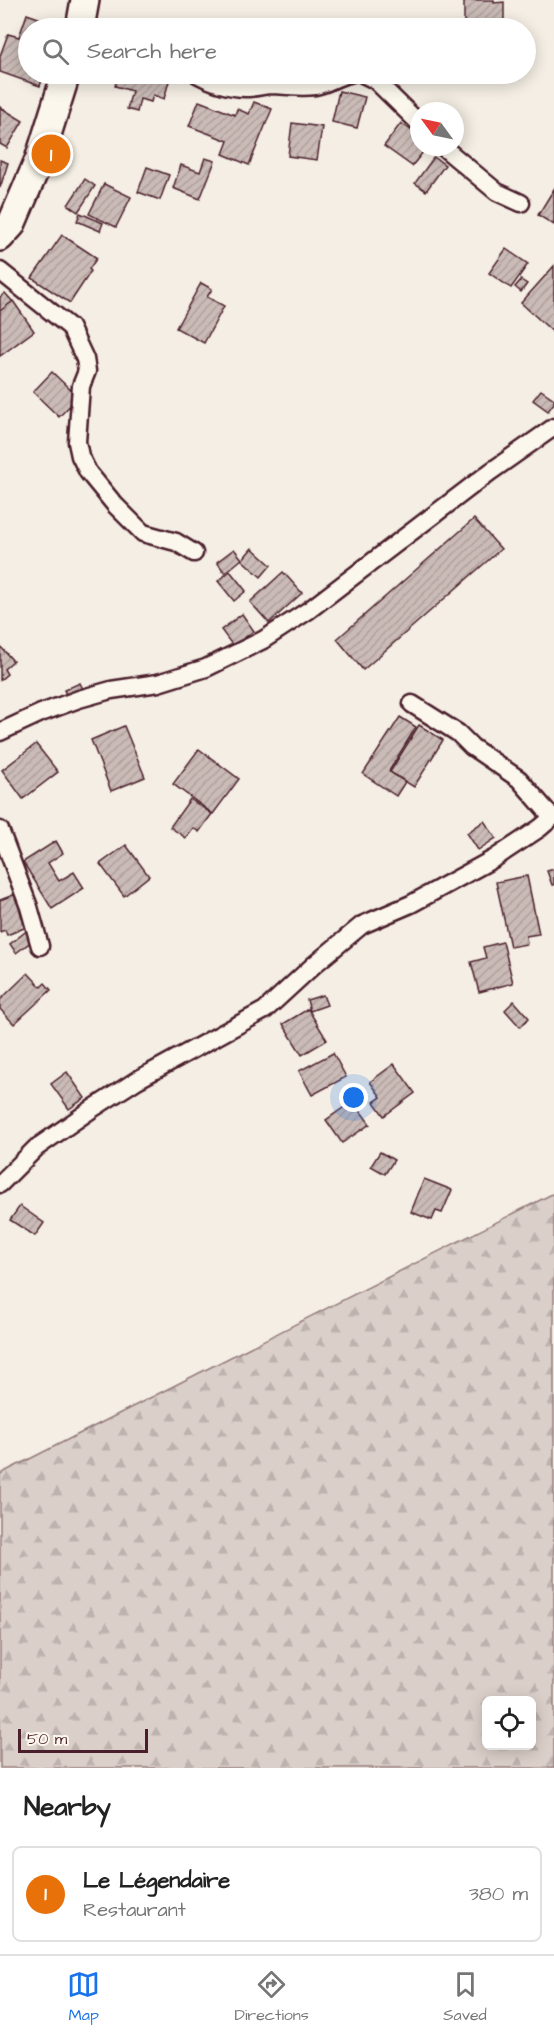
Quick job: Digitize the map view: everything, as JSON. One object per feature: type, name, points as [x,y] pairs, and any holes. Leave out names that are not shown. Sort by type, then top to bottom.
[{"type":"main road","points":[[82,18],[85,0]]},
{"type":"main road","points":[[0,237],[11,225],[39,160],[63,84]]},
{"type":"street","points":[[222,84],[245,88],[320,84]]},
{"type":"street","points":[[379,84],[410,114]]},
{"type":"street","points":[[454,156],[497,192],[521,203]]},
{"type":"street","points":[[0,271],[70,327],[85,359],[87,370],[81,386],[77,442],[88,472],[115,505],[143,533],[176,542],[195,553]]},
{"type":"street","points":[[0,732],[40,713],[79,699],[111,690],[158,683],[206,668],[263,640],[309,610],[490,472],[554,427]]},
{"type":"street","points":[[0,1184],[36,1149],[92,1109],[137,1080],[265,1010],[315,963],[362,926],[411,904],[495,858],[553,817],[519,779],[472,747],[458,733],[412,704]]},
{"type":"street","points":[[0,830],[29,907],[40,946]]},
{"type":"green space","points":[[554,1193],[554,1768],[0,1768],[0,1474]]},
{"type":"building","points":[[464,0],[504,2],[504,18],[464,18]]},
{"type":"building","points":[[27,14],[38,18],[26,18]]},
{"type":"building","points":[[8,34],[18,37],[18,78],[0,72],[0,56]]},
{"type":"building","points":[[116,84],[168,84],[164,99],[153,95],[151,102],[140,99],[137,112],[127,109],[132,91],[115,86]]},
{"type":"building","points":[[339,91],[365,97],[357,128],[332,122]]},
{"type":"building","points":[[199,101],[235,115],[237,109],[249,114],[254,102],[272,109],[249,165],[223,154],[228,141],[189,126]]},
{"type":"building","points":[[0,107],[23,121],[7,148],[0,144]]},
{"type":"building","points":[[292,123],[322,127],[317,160],[288,156]]},
{"type":"building","points":[[401,123],[410,130],[410,156],[420,156],[412,166],[384,146]]},
{"type":"building","points":[[434,157],[445,165],[426,191],[415,183]]},
{"type":"building","points":[[205,158],[215,161],[200,199],[173,188],[181,165],[200,172]]},
{"type":"building","points":[[0,160],[8,163],[0,188]]},
{"type":"building","points":[[147,167],[169,175],[160,200],[138,192]]},
{"type":"building","points":[[85,179],[95,186],[78,212],[68,205]]},
{"type":"building","points":[[104,184],[131,197],[116,227],[89,214]]},
{"type":"building","points":[[554,189],[554,225],[538,215]]},
{"type":"building","points":[[80,213],[103,223],[100,231],[77,221]]},
{"type":"building","points":[[62,235],[97,258],[70,303],[32,278]]},
{"type":"building","points":[[506,249],[528,264],[511,288],[489,273]]},
{"type":"building","points":[[554,266],[554,333],[521,303]]},
{"type":"building","points":[[521,280],[527,284],[521,292],[515,287]]},
{"type":"building","points":[[201,283],[212,289],[207,297],[224,306],[204,343],[176,328]]},
{"type":"building","points":[[5,293],[13,302],[0,312],[0,297]]},
{"type":"building","points":[[13,301],[34,331],[0,356],[0,311]]},
{"type":"building","points":[[52,372],[78,397],[59,417],[33,392]]},
{"type":"building","points":[[541,390],[554,399],[548,411],[533,400]]},
{"type":"building","points":[[474,519],[501,549],[363,670],[337,639]]},
{"type":"building","points":[[252,548],[271,565],[261,577],[242,560]]},
{"type":"building","points":[[234,549],[242,559],[225,573],[217,562]]},
{"type":"building","points":[[230,571],[246,591],[234,601],[218,581]]},
{"type":"building","points":[[283,572],[302,593],[269,623],[250,602]]},
{"type":"building","points":[[242,614],[254,631],[233,646],[221,630]]},
{"type":"building","points":[[0,646],[13,661],[4,669],[7,674],[0,680]]},
{"type":"building","points":[[80,683],[85,693],[69,700],[64,690]]},
{"type":"building","points":[[400,717],[416,727],[389,771],[405,782],[396,796],[363,774]]},
{"type":"building","points":[[419,725],[443,740],[414,787],[390,772]]},
{"type":"building","points":[[124,726],[145,777],[111,791],[91,740]]},
{"type":"building","points":[[36,744],[58,772],[23,799],[2,770]]},
{"type":"building","points":[[199,749],[239,779],[213,814],[173,784]]},
{"type":"building","points":[[190,799],[212,814],[199,832],[193,828],[186,838],[170,827]]},
{"type":"building","points":[[484,821],[496,838],[478,850],[467,833]]},
{"type":"building","points":[[56,841],[63,853],[48,863],[59,881],[74,872],[84,888],[52,909],[23,862]]},
{"type":"building","points":[[126,845],[149,876],[124,896],[100,864]]},
{"type":"building","points":[[554,869],[554,885],[552,885],[547,871]]},
{"type":"building","points":[[527,876],[539,934],[526,936],[527,944],[510,947],[496,882]]},
{"type":"building","points":[[16,894],[29,926],[7,935],[5,930],[0,932],[0,900]]},
{"type":"building","points":[[29,929],[36,938],[16,953],[10,944]]},
{"type":"building","points":[[503,942],[513,983],[479,992],[471,962],[486,958],[483,947]]},
{"type":"building","points":[[28,973],[41,987],[45,983],[51,990],[14,1024],[0,1009],[0,1000]]},
{"type":"building","points":[[323,995],[327,1005],[310,1011],[307,1000]]},
{"type":"building","points":[[514,1001],[529,1018],[520,1027],[505,1010]]},
{"type":"building","points":[[308,1009],[327,1040],[302,1055],[283,1024]]},
{"type":"building","points":[[333,1053],[346,1077],[312,1095],[299,1071]]},
{"type":"building","points":[[394,1064],[415,1093],[384,1116],[374,1102],[381,1097],[370,1082]]},
{"type":"building","points":[[67,1072],[85,1098],[69,1109],[51,1084]]},
{"type":"building","points":[[353,1101],[370,1124],[342,1143],[326,1120]]},
{"type":"building","points":[[380,1152],[394,1160],[385,1174],[371,1166]]},
{"type":"building","points":[[424,1179],[452,1190],[442,1213],[436,1211],[432,1220],[411,1212]]},
{"type":"building","points":[[20,1206],[44,1223],[35,1236],[10,1220]]},
{"type":"place","name":"Le Légendaire","points":[[51,154]]}]
